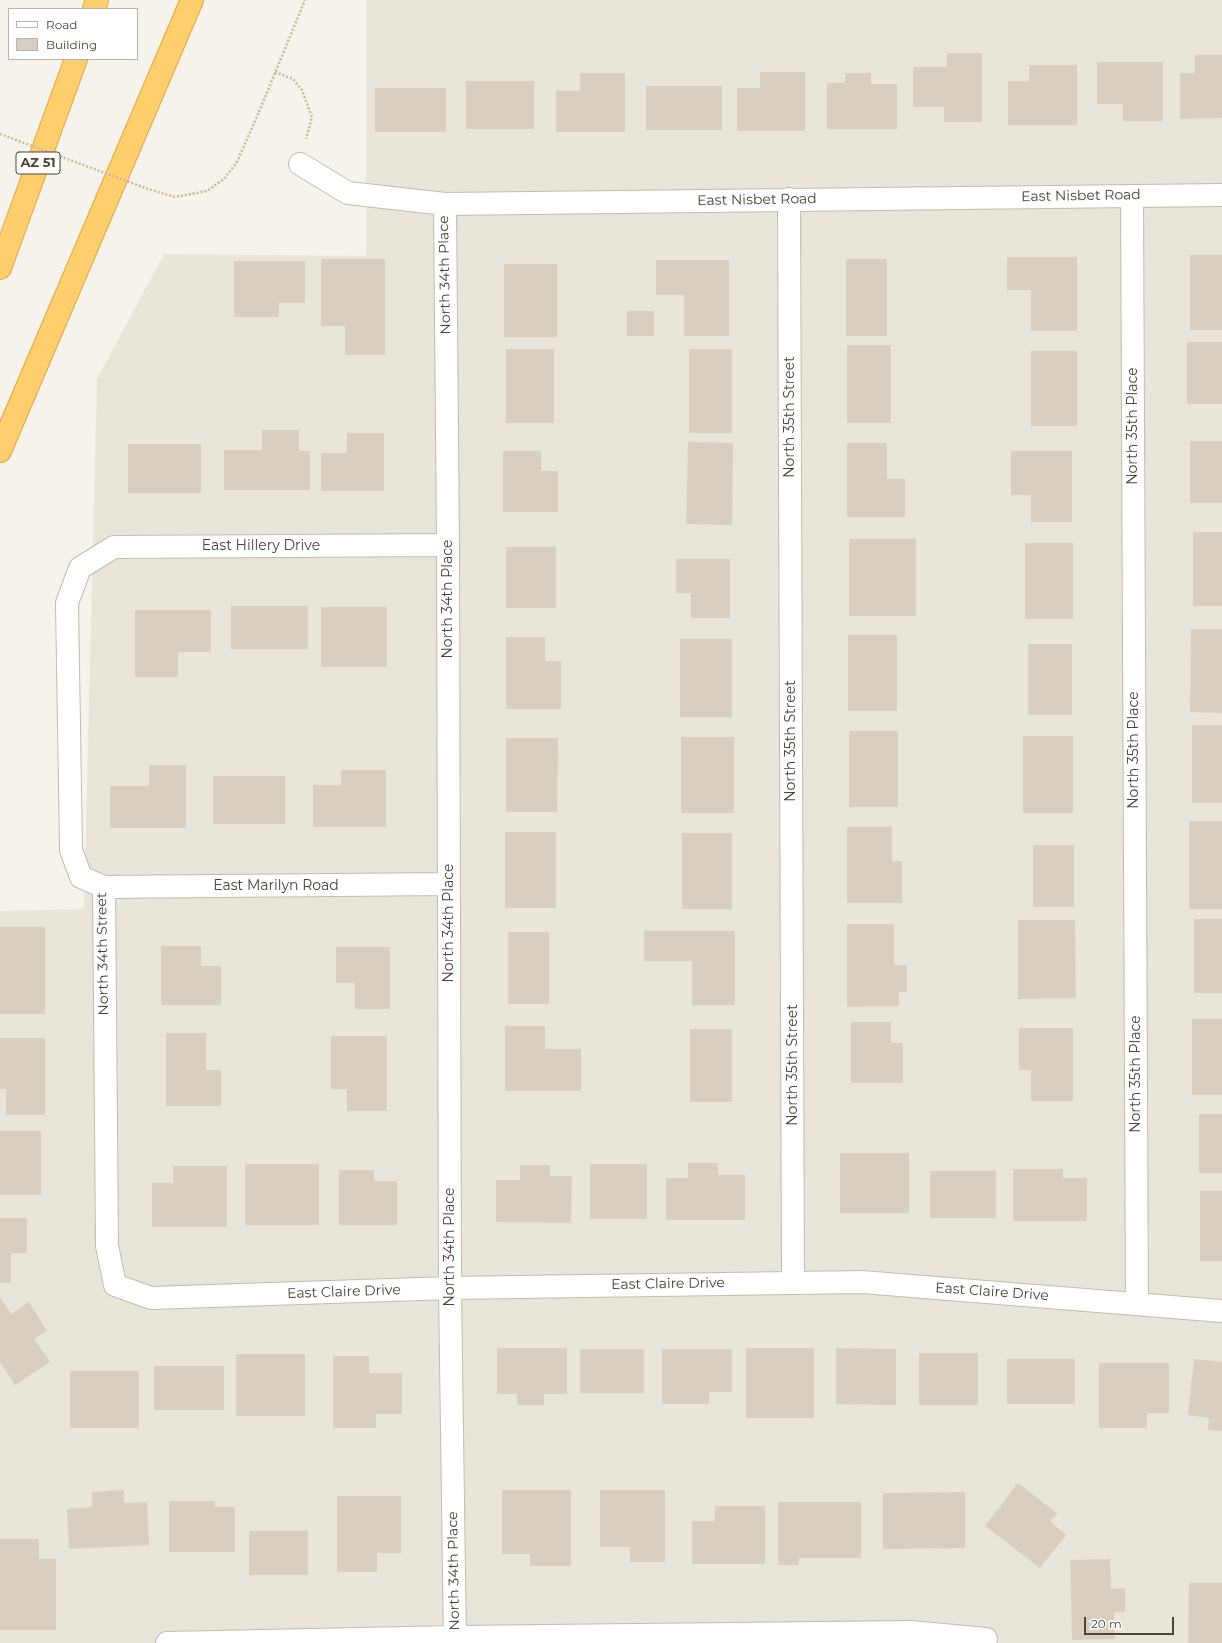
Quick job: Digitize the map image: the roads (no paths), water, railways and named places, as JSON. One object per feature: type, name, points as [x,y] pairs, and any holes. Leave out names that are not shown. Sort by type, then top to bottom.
[{"type":"highway","points":[[0,451],[192,0]]},
{"type":"highway","name":"AZ 51","points":[[0,268],[76,60]]},
{"type":"street","name":"East Nisbet Road","points":[[300,164],[348,193],[445,204],[1222,195]]},
{"type":"street","name":"North 35th Place","points":[[1132,196],[1137,1304]]},
{"type":"street","name":"North 35th Street","points":[[789,199],[793,1282]]},
{"type":"street","name":"North 34th Place","points":[[445,204],[448,545],[450,1288],[455,1640]]},
{"type":"street","name":"East Hillery Drive","points":[[80,568],[114,547],[448,545]]},
{"type":"street","name":"North 34th Street","points":[[80,568],[66,603],[71,850],[81,877],[104,887],[107,1246],[115,1285]]},
{"type":"street","name":"East Marilyn Road","points":[[104,887],[448,884]]},
{"type":"street","name":"East Claire Drive","points":[[115,1285],[151,1298],[450,1288],[862,1282],[1222,1312]]},
{"type":"street","points":[[167,1643],[455,1640],[911,1632],[986,1639]]}]
